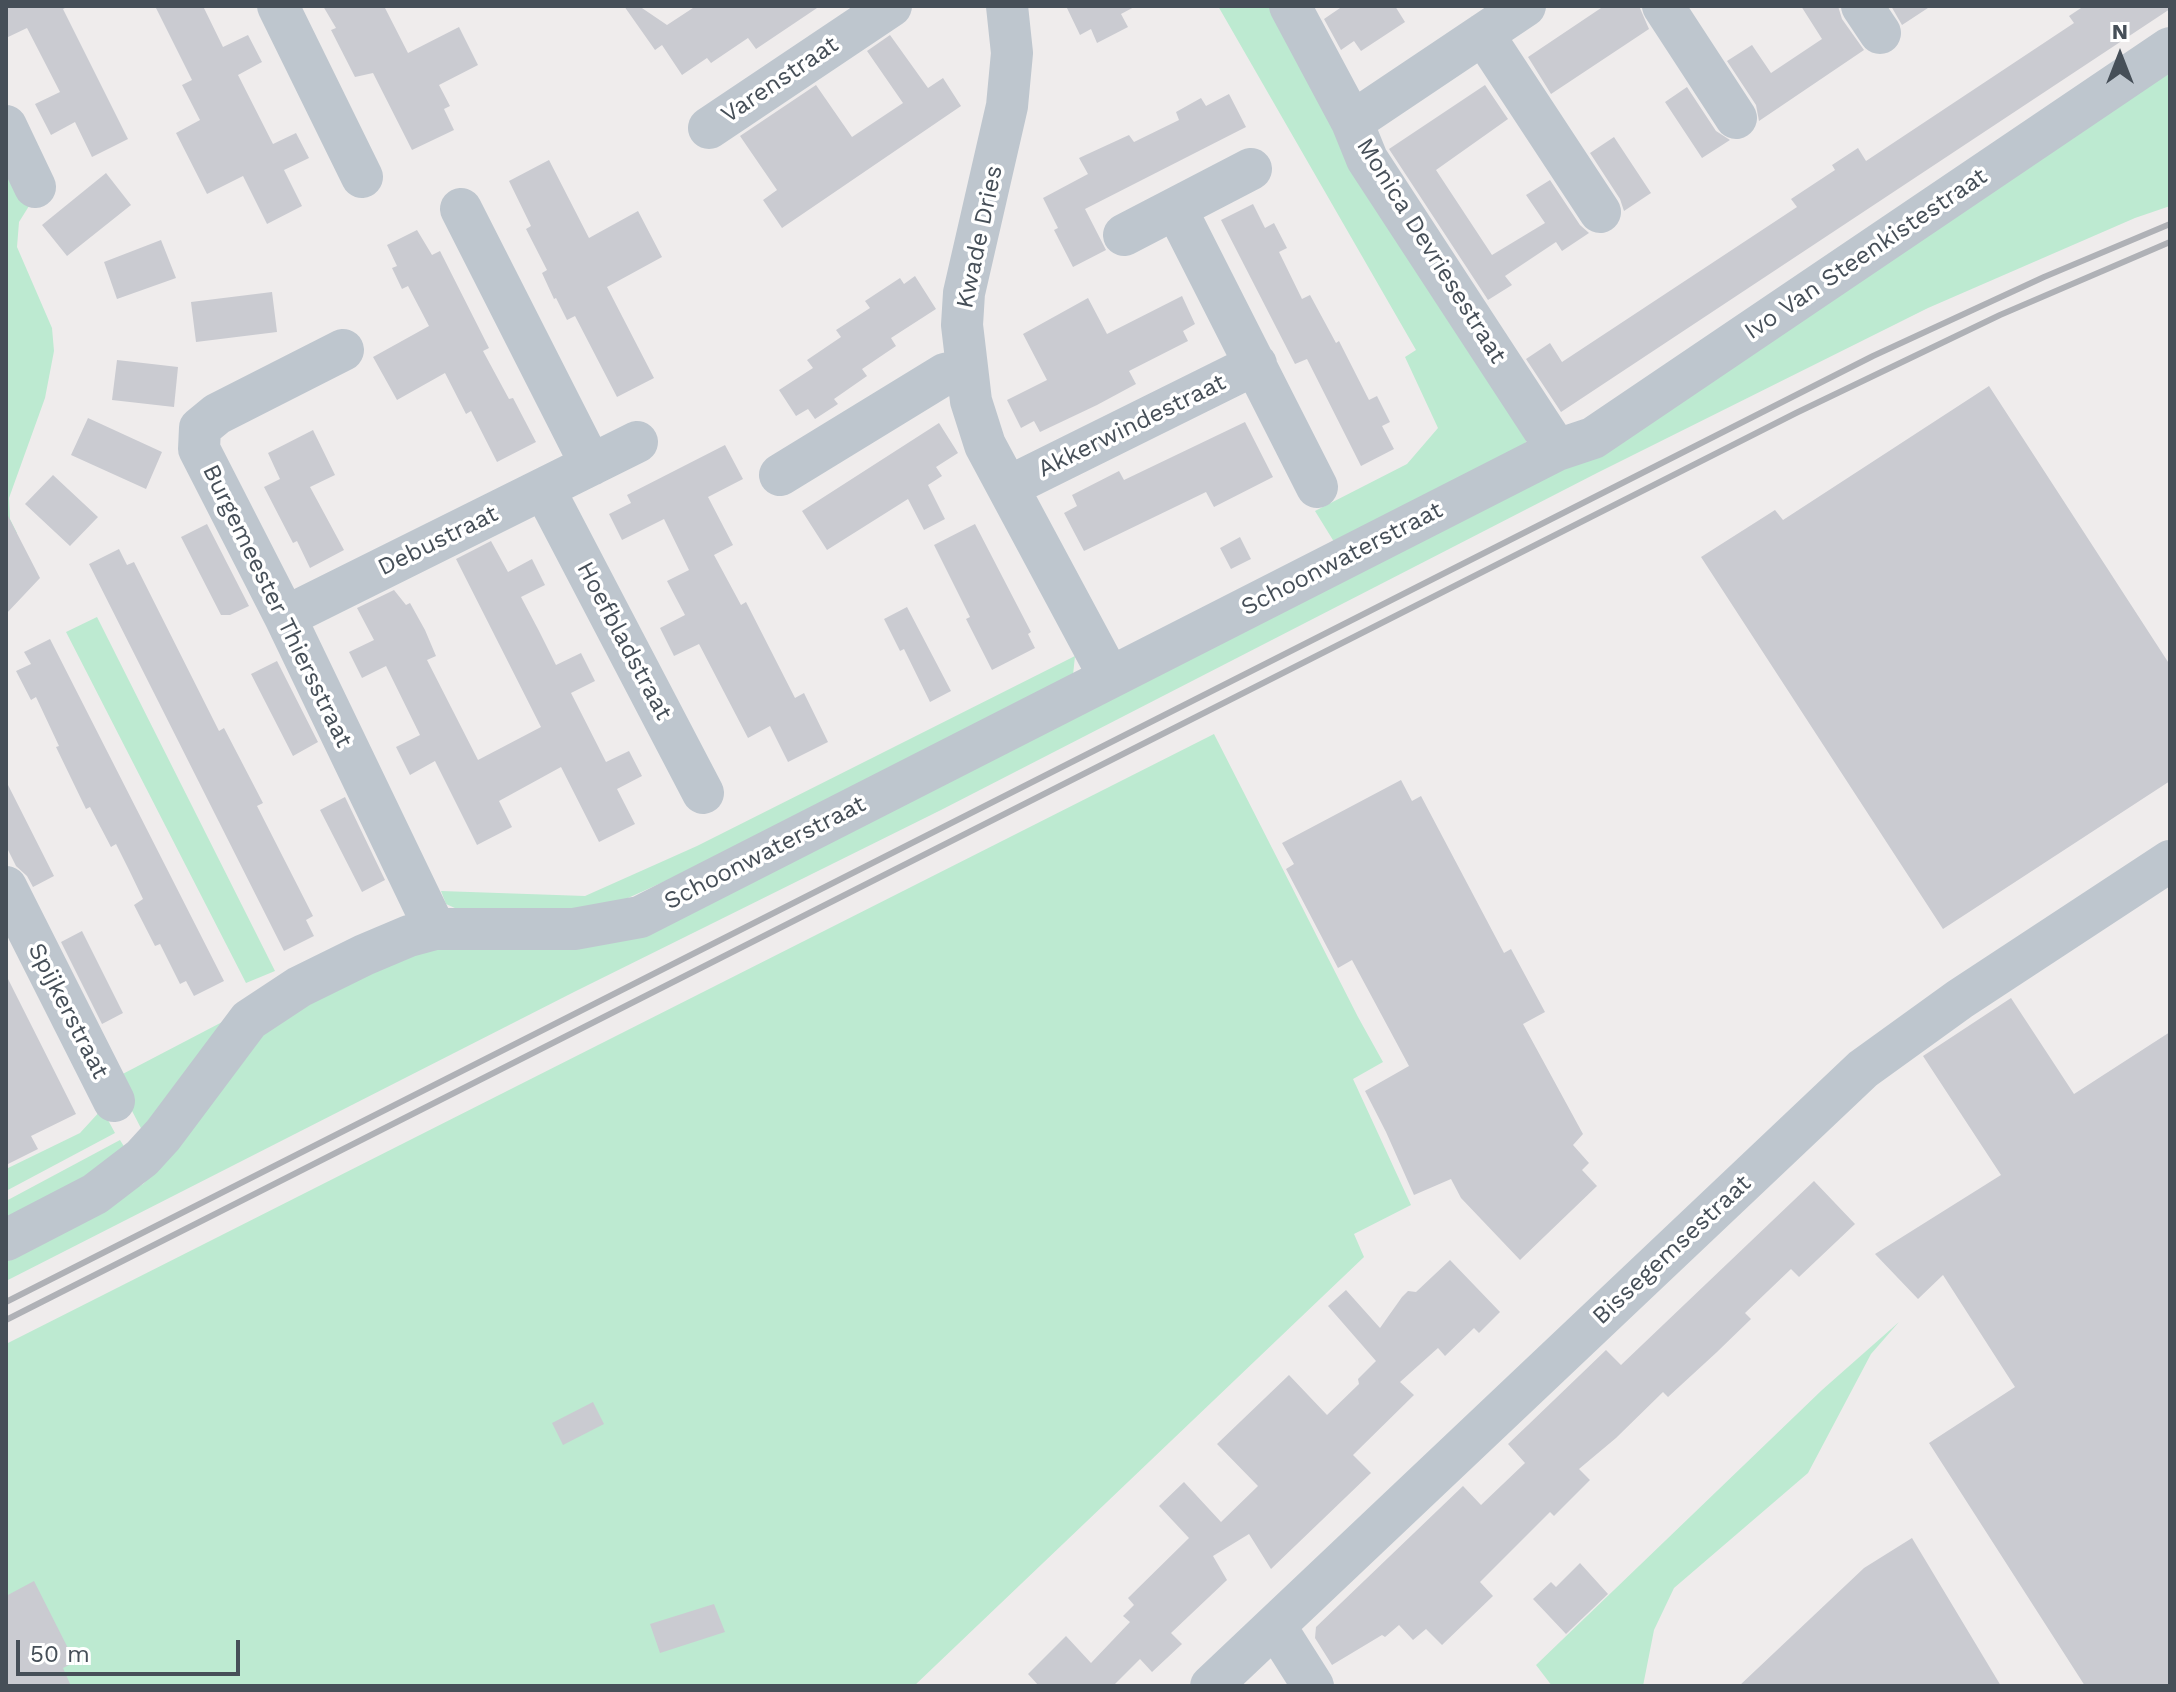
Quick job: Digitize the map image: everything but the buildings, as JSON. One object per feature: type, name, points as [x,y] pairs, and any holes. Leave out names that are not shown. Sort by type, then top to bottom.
[{"type":"street","points":[[278,6],[362,177]]},
{"type":"street","name":"Varenstraat","points":[[709,128],[891,6]]},
{"type":"street","name":"Kwade Dries","points":[[1007,6],[1011,76],[1001,139],[964,293],[962,325],[966,369],[971,401],[985,445],[1109,676]]},
{"type":"street","name":"Monica Devriesestraat","points":[[1290,6],[1352,122],[1367,159],[1557,450]]},
{"type":"street","points":[[1352,122],[1525,6]]},
{"type":"street","points":[[1663,6],[1736,118]]},
{"type":"street","points":[[1483,34],[1600,212]]},
{"type":"street","name":"Ivo Van Steenkistestraat","points":[[1557,450],[1593,438],[2170,48]]},
{"type":"street","points":[[6,126],[35,187]]},
{"type":"street","points":[[1124,235],[1251,169]]},
{"type":"street","points":[[461,209],[591,465]]},
{"type":"street","name":"Akkerwindestraat","points":[[1176,209],[1317,487]]},
{"type":"street","name":"Burgemeester Thiersstraat","points":[[343,350],[217,414],[200,428],[199,449],[285,617],[435,929]]},
{"type":"street","name":"Akkerwindestraat","points":[[1008,487],[1256,364]]},
{"type":"street","points":[[780,475],[945,374],[966,369]]},
{"type":"street","name":"Debustraat","points":[[285,617],[637,442]]},
{"type":"street","name":"Schoonwaterstraat","points":[[6,1240],[95,1194],[142,1158],[163,1135],[249,1020],[312,981],[409,936],[435,929],[574,929],[640,917],[1557,450]]},
{"type":"street","name":"Hoefbladstraat","points":[[544,489],[703,793]]},
{"type":"street","name":"Bissegemsestraat","points":[[1211,1686],[1863,1069],[1960,999],[2170,861]]},
{"type":"street","name":"Spijkerstraat","points":[[11,912],[114,1101]]},
{"type":"street","points":[[1275,1626],[1313,1686]]},
{"type":"green space","points":[[1218,6],[1276,6],[1530,434],[1521,452],[1336,545],[1315,511],[1407,464],[1438,428],[1405,357],[1416,350]]},
{"type":"green space","points":[[2170,68],[2170,206],[2135,218],[1928,308],[6,1281],[6,1256],[143,1184],[167,1159],[248,1046],[299,1007],[393,959],[451,944],[558,948],[1292,598]]},
{"type":"green space","points":[[6,163],[29,206],[19,222],[17,247],[52,328],[54,351],[45,398],[9,498],[10,519],[17,533],[6,539]]},
{"type":"green space","points":[[97,617],[275,971],[246,983],[66,632]]},
{"type":"green space","points":[[1075,656],[1073,675],[734,850],[617,903],[568,914],[466,913],[446,904],[441,891],[585,896],[697,846]]},
{"type":"green space","points":[[1214,734],[1383,1062],[1353,1079],[1411,1205],[1354,1234],[1364,1257],[914,1686],[6,1686],[6,1344]]},
{"type":"green space","points":[[226,1020],[145,1136],[115,1078]]},
{"type":"green space","points":[[102,1109],[115,1133],[6,1191],[6,1169],[80,1133]]},
{"type":"green space","points":[[120,1140],[128,1153],[6,1224],[6,1201]]},
{"type":"green space","points":[[1899,1322],[1871,1354],[1808,1473],[1674,1588],[1654,1630],[1643,1686],[1552,1686],[1536,1665],[1822,1390]]},
{"type":"railway","points":[[6,1302],[1873,356],[2044,277],[2170,224]]},
{"type":"railway","points":[[6,1320],[1796,413],[2000,315],[2170,242]]}]
